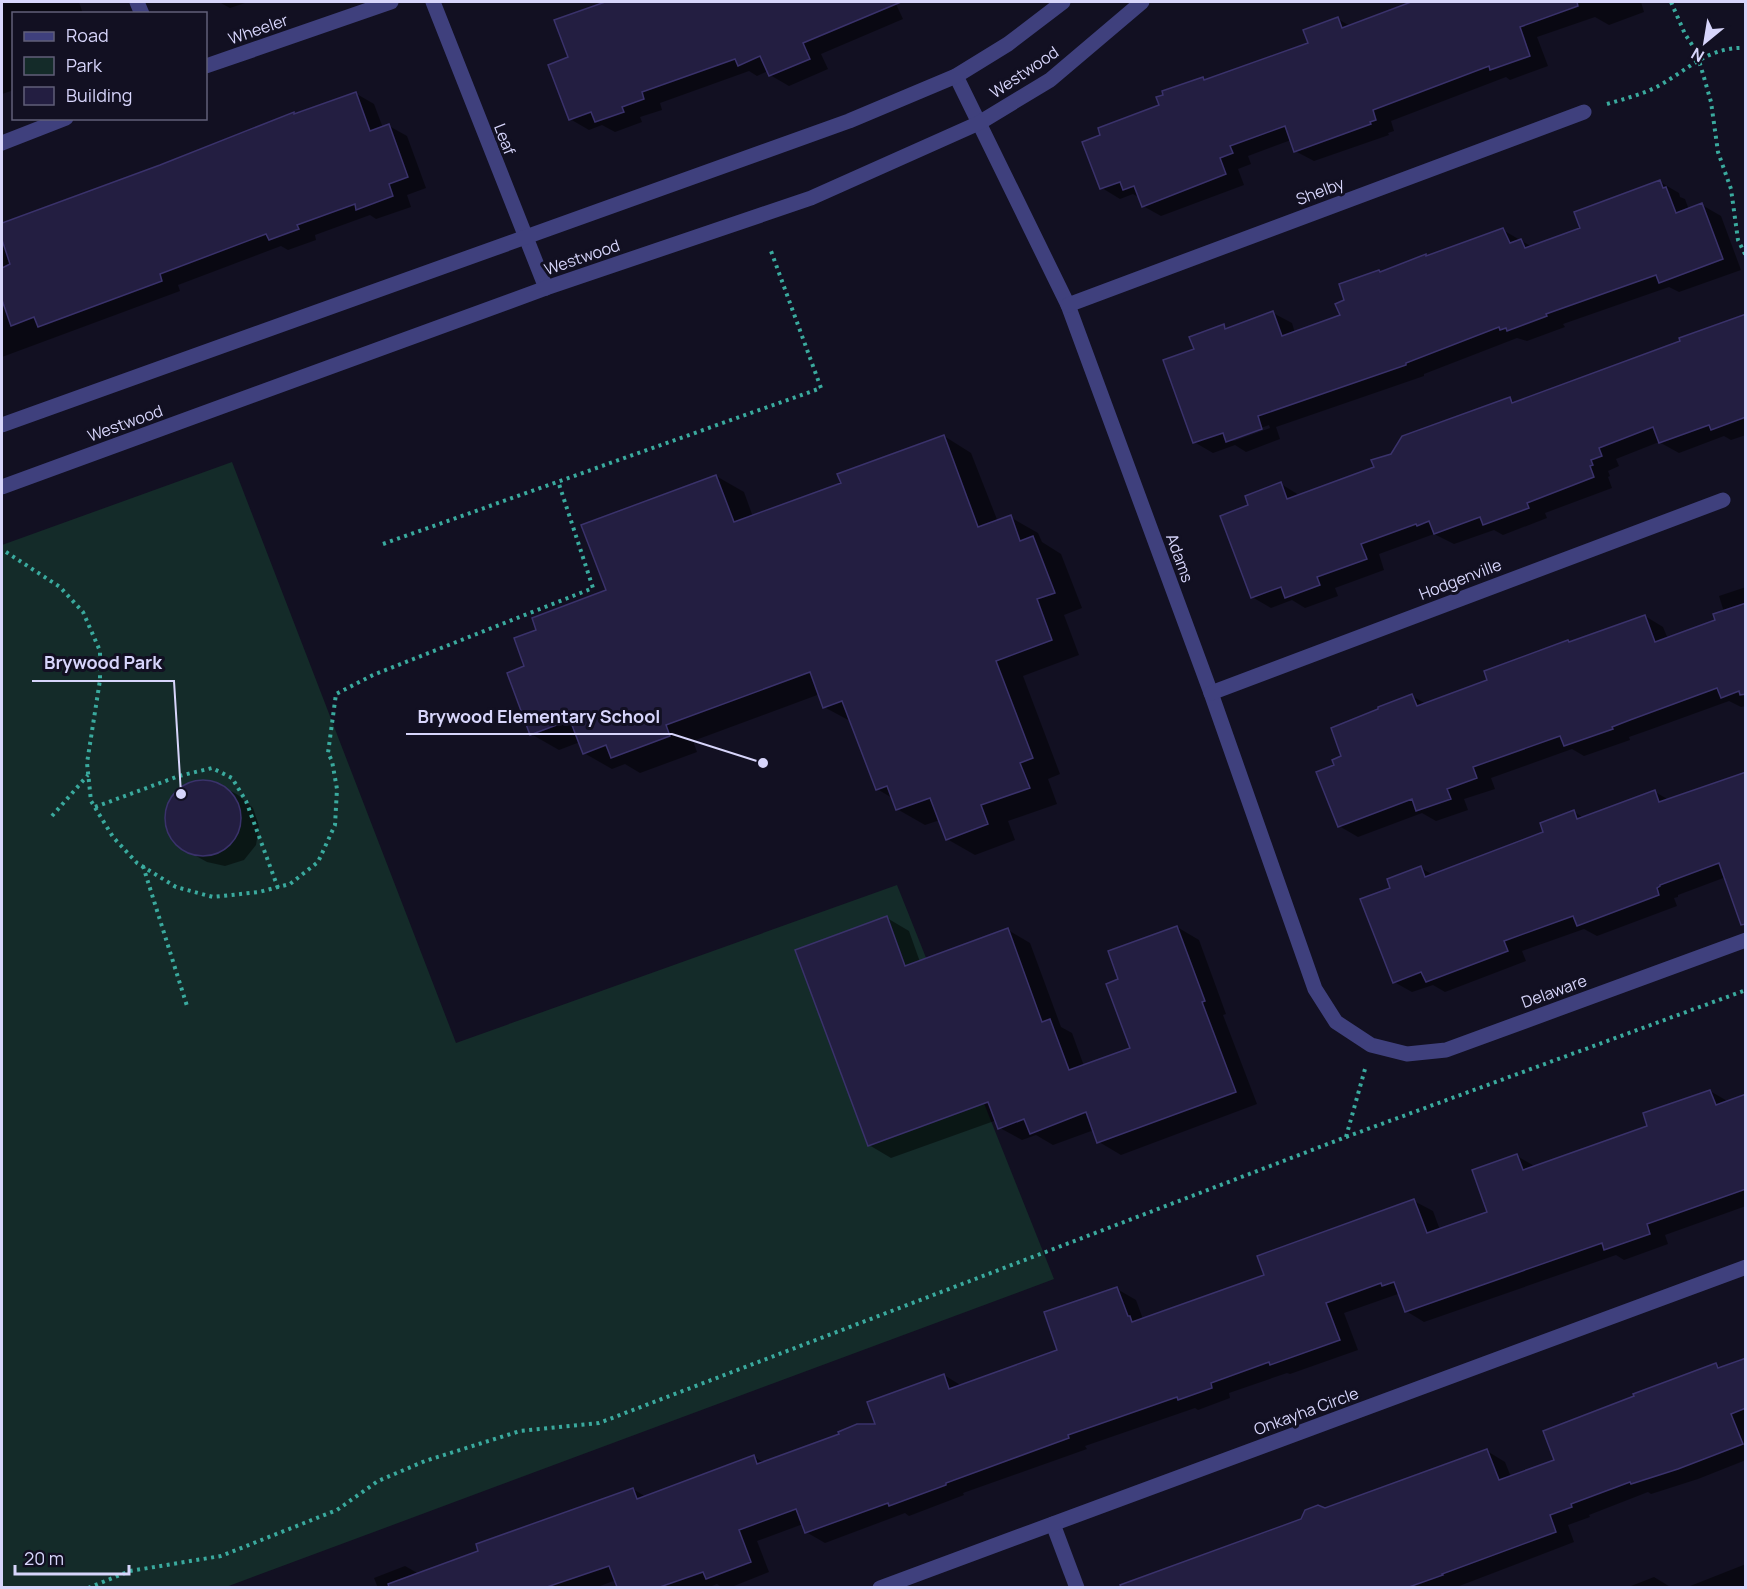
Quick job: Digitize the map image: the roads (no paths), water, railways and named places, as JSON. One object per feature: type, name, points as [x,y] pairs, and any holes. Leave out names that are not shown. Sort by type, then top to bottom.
[{"type":"street","name":"Wheeler","points":[[207,66],[391,2]]},
{"type":"street","name":"Leaf","points":[[433,2],[546,288]]},
{"type":"street","name":"Westwood","points":[[2,425],[849,121],[956,76],[1008,44],[1063,2]]},
{"type":"street","name":"Westwood","points":[[2,487],[546,288],[811,198],[979,123],[1050,80],[1142,2]]},
{"type":"street","name":"Adams","points":[[956,76],[1068,305],[1211,693],[1315,989],[1336,1022],[1371,1046]]},
{"type":"street","name":"Shelby","points":[[1068,305],[1584,111]]},
{"type":"street","points":[[2,143],[61,120]]},
{"type":"street","name":"Hodgenville","points":[[1211,693],[1723,500]]},
{"type":"street","name":"Delaware","points":[[1371,1046],[1407,1054],[1446,1050],[1746,940]]},
{"type":"street","name":"Onkayha Circle","points":[[880,1587],[1746,1267]]},
{"type":"street","points":[[1053,1524],[1077,1587]]},
{"type":"place","name":"Brywood Elementary School","points":[[763,763]]},
{"type":"place","name":"Brywood Park","points":[[181,794]]}]
